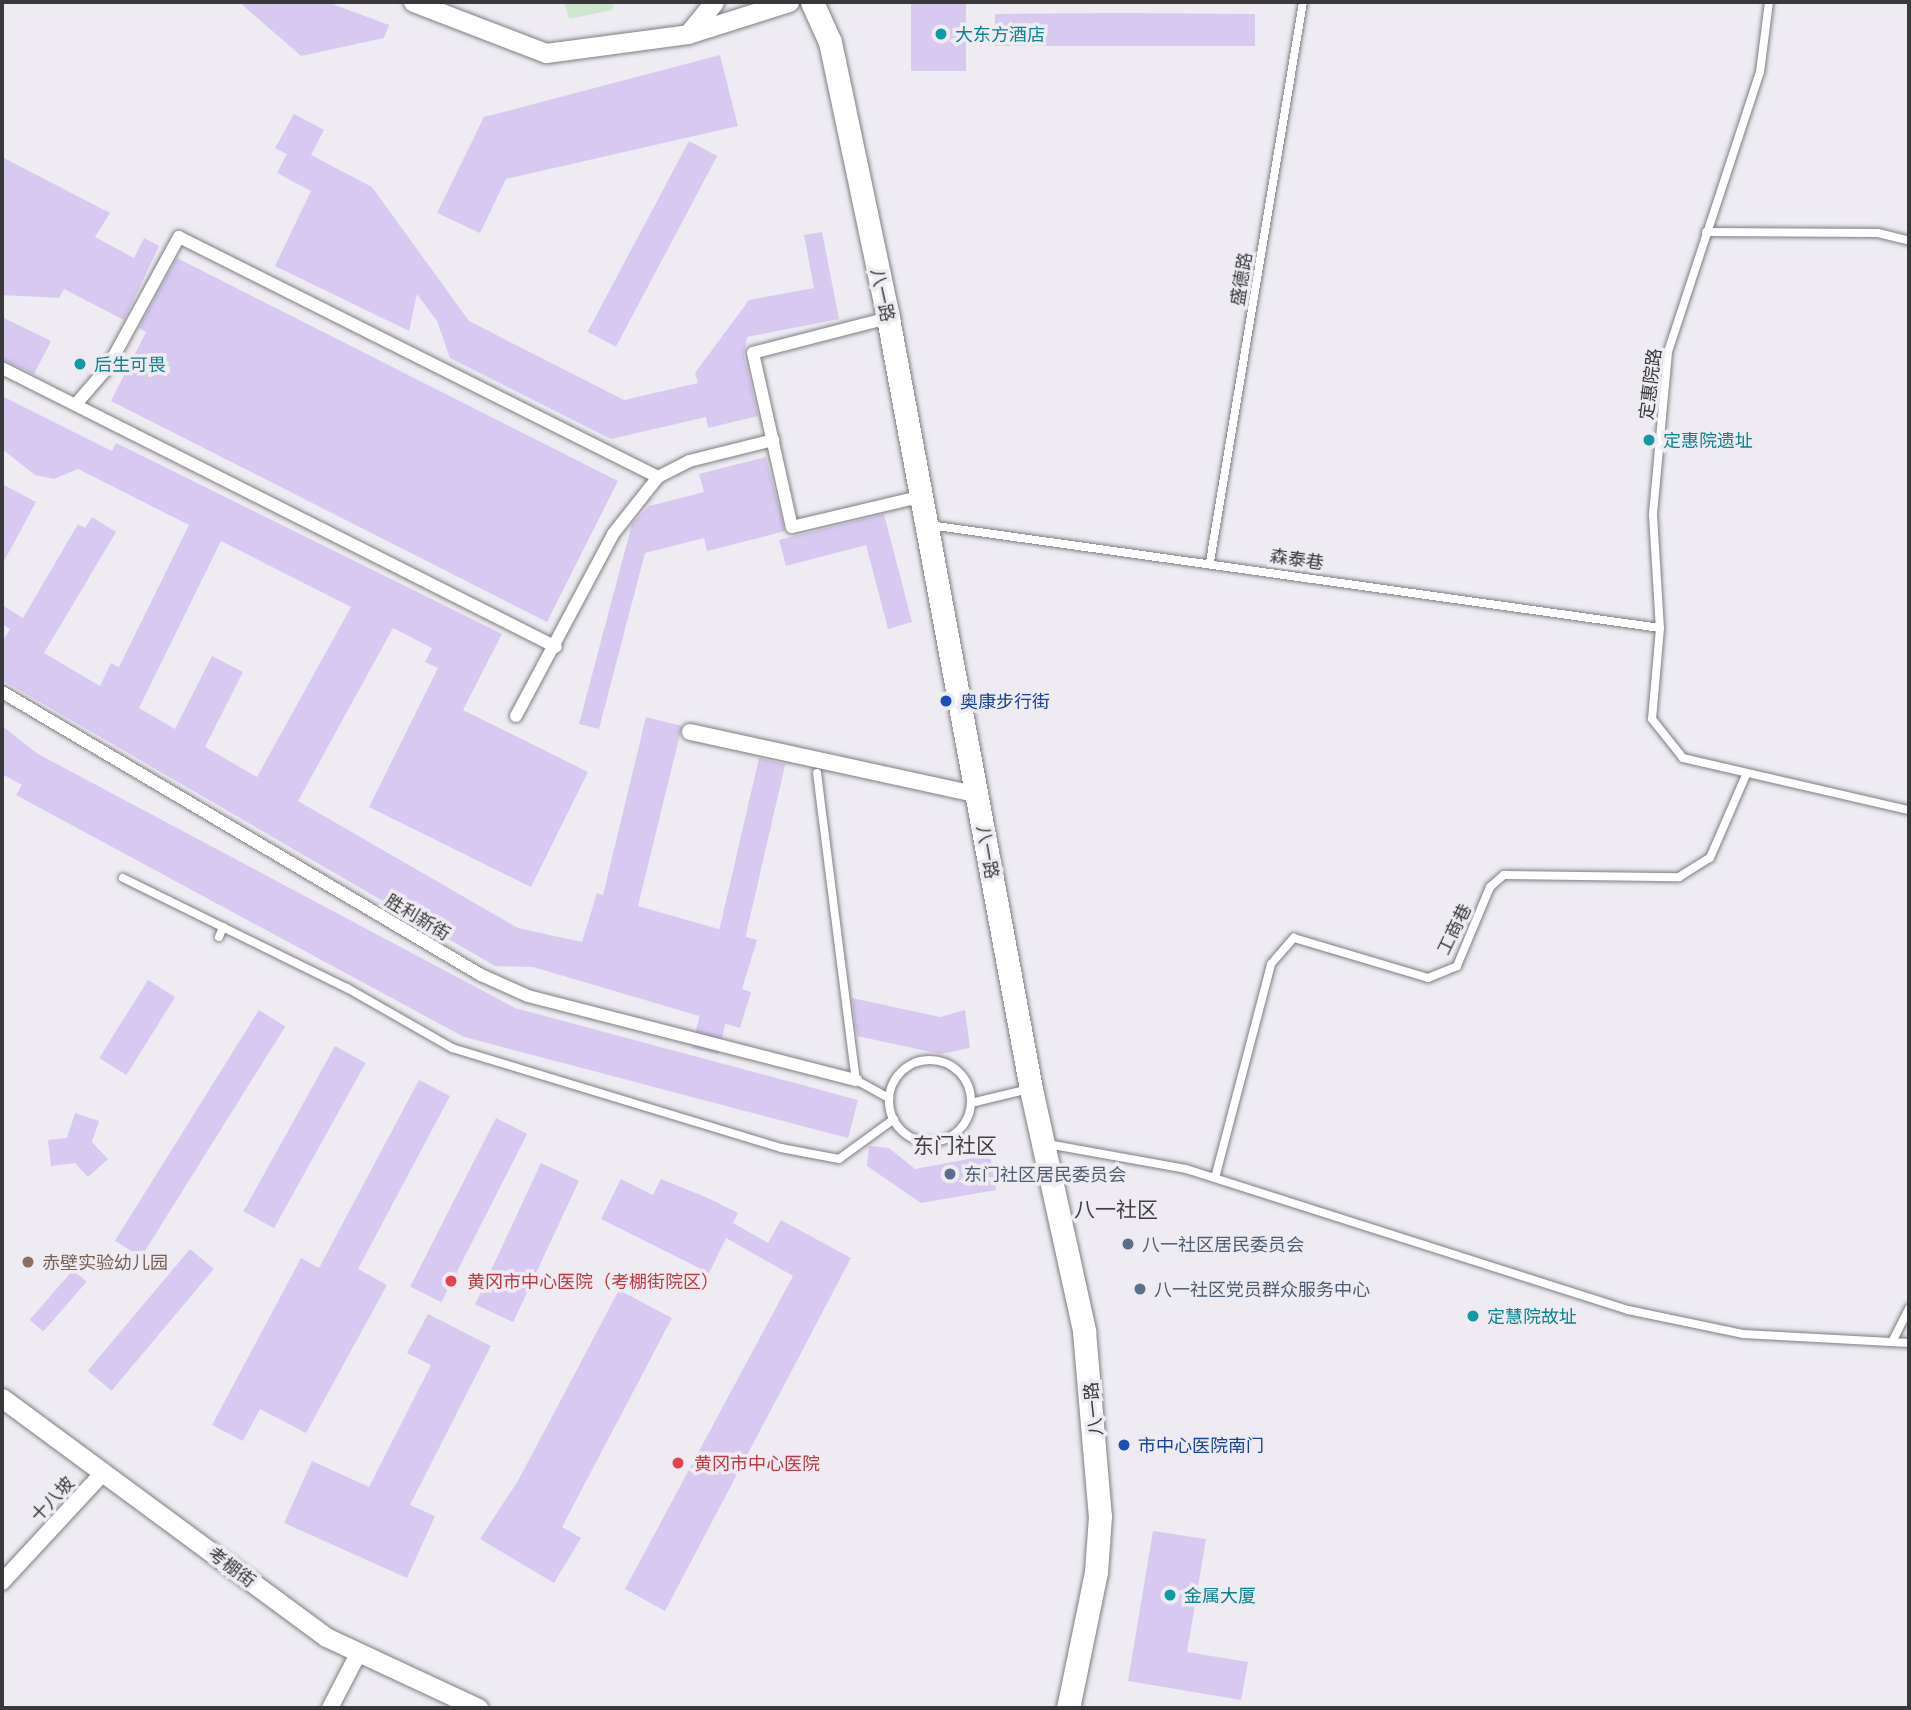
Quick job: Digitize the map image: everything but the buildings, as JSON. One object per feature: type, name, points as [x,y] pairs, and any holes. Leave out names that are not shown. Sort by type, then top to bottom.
[{"type":"main road","name":"八一路","points":[[812,2],[830,42],[888,318],[929,525],[1031,1089],[1084,1331],[1099,1462],[1096,1572],[1068,1708]]},
{"type":"street","points":[[414,2],[546,54],[688,34],[789,2]]},
{"type":"street","points":[[688,34],[714,2]]},
{"type":"street","points":[[76,404],[108,367],[179,237],[658,477]]},
{"type":"street","points":[[888,318],[753,353],[792,527],[923,496]]},
{"type":"street","points":[[2,368],[556,647]]},
{"type":"street","points":[[516,716],[556,647],[613,534],[658,477],[689,461],[773,440]]},
{"type":"street","name":"胜利新街","points":[[2,692],[481,975],[528,996],[856,1080]]},
{"type":"street","points":[[691,732],[978,794]]},
{"type":"street","name":"考棚街","points":[[2,1398],[326,1637],[478,1708]]},
{"type":"street","name":"十八坡","points":[[2,1582],[103,1473]]},
{"type":"street","points":[[330,1708],[359,1653]]},
{"type":"lane","name":"盛德路","points":[[1210,562],[1303,2]]},
{"type":"lane","name":"定惠院路","points":[[1769,2],[1760,72],[1668,352],[1653,515],[1660,628],[1652,719],[1683,758],[1746,775],[1909,810]]},
{"type":"lane","points":[[1706,232],[1878,233],[1909,241]]},
{"type":"lane","name":"森泰巷","points":[[929,525],[1210,562],[1660,628]]},
{"type":"lane","points":[[817,773],[856,1080],[889,1098]]},
{"type":"lane","name":"工商巷","points":[[1215,1178],[1271,964],[1294,938],[1428,978],[1457,966],[1490,887],[1504,875],[1679,877],[1710,858],[1746,775]]},
{"type":"lane","points":[[123,878],[223,927],[453,1048],[781,1148],[839,1159],[894,1119]]},
{"type":"lane","points":[[219,937],[223,927]]},
{"type":"lane","points":[[932,1060],[960,1074],[971,1103],[964,1123],[938,1141],[907,1135],[894,1119],[889,1098],[903,1070],[932,1060]]},
{"type":"lane","points":[[971,1103],[1031,1089]]},
{"type":"lane","points":[[1044,1144],[1215,1178],[1629,1310],[1743,1334],[1909,1343]]},
{"type":"lane","points":[[1892,1342],[1909,1308]]},
{"type":"green space","points":[[564,2],[615,2],[612,10],[569,19]]},
{"type":"place","name":"大东方酒店","points":[[941,34]]},
{"type":"place","name":"后生可畏","points":[[80,364]]},
{"type":"place","name":"定惠院遗址","points":[[1649,440]]},
{"type":"place","name":"奥康步行街","points":[[946,701]]},
{"type":"place","name":"东门社区居民委员会","points":[[950,1174]]},
{"type":"place","name":"八一社区居民委员会","points":[[1128,1244]]},
{"type":"place","name":"赤壁实验幼儿园","points":[[28,1262]]},
{"type":"place","name":"黄冈市中心医院（考棚街院区）","points":[[451,1281]]},
{"type":"place","name":"八一社区党员群众服务中心","points":[[1140,1289]]},
{"type":"place","name":"定慧院故址","points":[[1473,1316]]},
{"type":"place","name":"市中心医院南门","points":[[1124,1445]]},
{"type":"place","name":"黄冈市中心医院","points":[[678,1463]]},
{"type":"place","name":"金属大厦","points":[[1170,1595]]},
{"type":"district","name":"东门社区","points":[[955,1145]]},
{"type":"district","name":"八一社区","points":[[1116,1209]]}]
